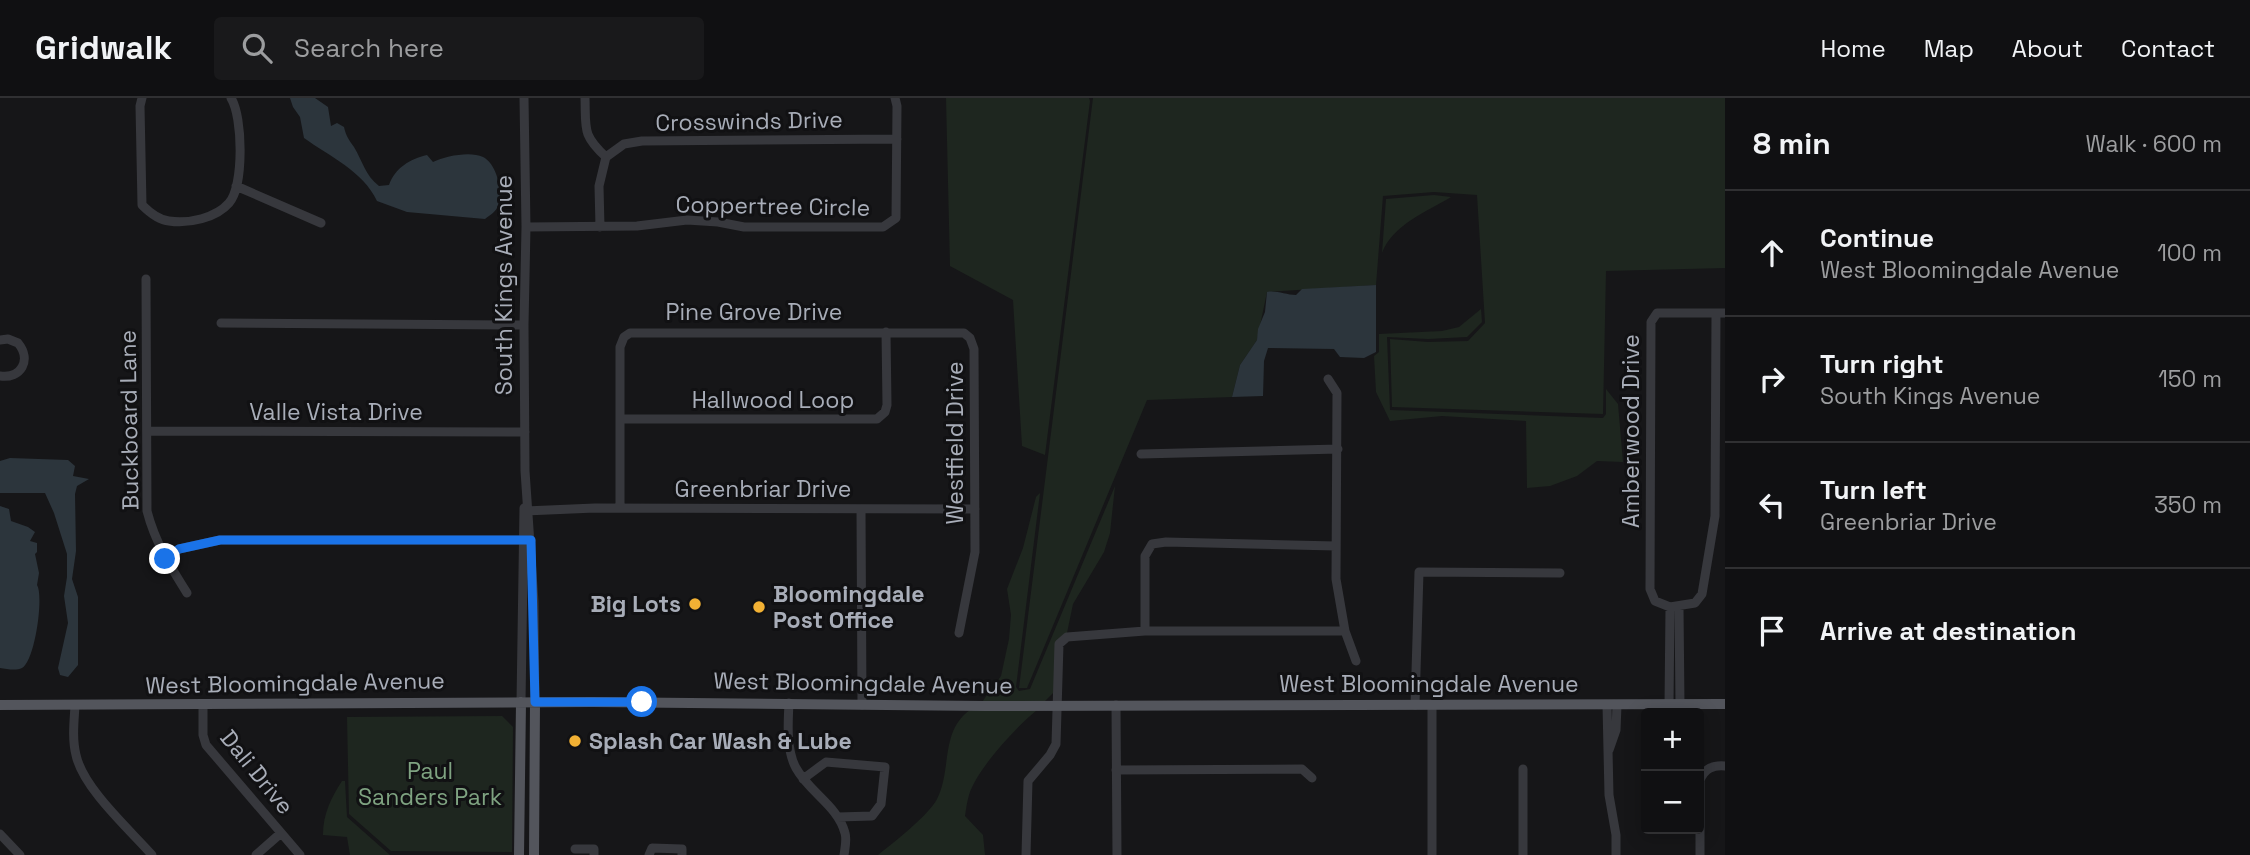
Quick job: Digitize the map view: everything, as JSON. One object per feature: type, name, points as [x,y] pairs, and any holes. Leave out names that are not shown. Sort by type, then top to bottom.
[{"type":"main road","name":"West Bloomingdale Avenue","points":[[0,705],[521,702],[984,706],[1725,704]]},
{"type":"main road","name":"South Kings Avenue","points":[[519,855],[521,702]]},
{"type":"main road","name":"South Kings Avenue","points":[[534,855],[535,702]]},
{"type":"street","points":[[142,98],[142,205],[167,222],[211,217],[230,202],[236,186],[240,156],[240,127],[231,98]]},
{"type":"street","name":"South Kings Avenue","points":[[524,98],[526,509],[535,702]]},
{"type":"street","points":[[586,98],[586,131],[591,143],[606,157],[599,186],[600,227]]},
{"type":"street","name":"Coppertree Circle","points":[[526,226],[637,226],[687,220],[744,227],[883,227],[896,218],[895,98]]},
{"type":"street","name":"Crosswinds Drive","points":[[606,157],[624,144],[642,141],[897,139]]},
{"type":"street","points":[[236,186],[321,223]]},
{"type":"street","name":"Buckboard Lane","points":[[146,279],[147,511],[153,534],[165,559],[187,593]]},
{"type":"street","name":"Amberwood Drive","points":[[1675,607],[1656,601],[1650,589],[1651,322],[1657,313],[1720,313]]},
{"type":"street","points":[[1674,705],[1675,607],[1695,604],[1702,594],[1720,481],[1720,313]]},
{"type":"street","points":[[221,323],[524,325]]},
{"type":"street","name":"Pine Grove Drive","points":[[620,419],[620,347],[624,337],[634,331],[886,332]]},
{"type":"street","name":"Hallwood Loop","points":[[620,419],[877,419],[885,412],[887,405],[886,332]]},
{"type":"street","name":"Westfield Drive","points":[[886,332],[959,332],[968,335],[974,349],[975,552],[959,633]]},
{"type":"street","points":[[0,340],[8,339],[18,343],[24,352],[24,360],[22,368],[15,374],[0,376]]},
{"type":"street","points":[[1328,379],[1337,393],[1336,579],[1345,631],[1356,661]]},
{"type":"street","points":[[620,419],[620,508]]},
{"type":"street","name":"Valle Vista Drive","points":[[146,431],[525,432]]},
{"type":"street","points":[[1141,454],[1338,449]]},
{"type":"street","name":"Greenbriar Drive","points":[[526,509],[975,509]]},
{"type":"street","points":[[861,509],[862,705]]},
{"type":"street","points":[[165,559],[179,549],[220,540],[527,540]]},
{"type":"street","name":"South Kings Avenue","points":[[521,702],[527,540]]},
{"type":"street","points":[[1145,632],[1145,555],[1152,544],[1166,542],[1336,546]]},
{"type":"street","points":[[1415,705],[1419,572],[1560,573]]},
{"type":"street","points":[[1026,855],[1028,781],[1056,744],[1059,644],[1067,637],[1145,632],[1345,631]]},
{"type":"street","points":[[789,703],[791,754],[794,765],[803,779],[838,817],[846,835],[844,855]]},
{"type":"street","name":"Dali Drive","points":[[203,705],[203,735],[206,745],[300,855]]},
{"type":"street","points":[[1116,705],[1117,855]]},
{"type":"street","points":[[1432,705],[1432,855]]},
{"type":"street","points":[[1612,705],[1609,794],[1616,835],[1616,855]]},
{"type":"street","points":[[75,706],[75,746],[82,771],[90,786],[152,855]]},
{"type":"street","points":[[803,779],[826,762],[885,768],[881,804],[872,816],[838,817]]},
{"type":"street","points":[[1700,855],[1700,780],[1707,769],[1725,765]]},
{"type":"street","points":[[1116,770],[1302,769],[1312,778]]},
{"type":"street","points":[[1523,769],[1523,855]]},
{"type":"street","points":[[256,855],[281,833]]},
{"type":"street","points":[[0,834],[20,855]]},
{"type":"street","points":[[649,855],[652,848],[682,849],[682,855]]},
{"type":"street","points":[[575,849],[594,849],[594,855]]},
{"type":"green space","points":[[946,98],[1089,98],[1090,101],[1045,455],[1022,446],[1013,300],[950,266]]},
{"type":"green space","points":[[1093,98],[1725,98],[1725,268],[1606,271],[1603,414],[1392,407],[1390,339],[1468,341],[1485,323],[1477,195],[1434,192],[1383,196],[1376,285],[1267,292],[1257,340],[1240,365],[1232,397],[1147,400],[1027,688],[1019,688]]},
{"type":"green space","points":[[1434,195],[1451,197],[1402,227],[1387,243],[1382,253],[1386,199]]},
{"type":"green space","points":[[1481,309],[1482,322],[1467,337],[1387,337],[1390,410],[1603,418],[1606,414],[1606,389],[1618,404],[1623,462],[1597,461],[1577,476],[1550,486],[1527,488],[1526,421],[1442,416],[1390,421],[1376,392],[1374,356],[1379,352],[1379,334],[1442,331],[1459,327]]},
{"type":"green space","points":[[1115,486],[1110,533],[1104,552],[1073,604],[1053,693],[1045,701],[982,702],[1001,676],[1011,615],[1007,589],[1023,548],[1036,497],[1040,493],[1016,687],[1019,691],[1030,689]]},
{"type":"green space","points":[[970,710],[1037,710],[988,761],[969,795],[965,816],[983,835],[985,855],[878,855],[933,806],[941,788],[954,729]]},
{"type":"green space","name":"Paul Sanders Park","points":[[502,716],[513,727],[512,852],[391,851],[349,814],[347,717]]},
{"type":"green space","points":[[342,781],[345,781],[347,817],[390,855],[350,855],[347,837],[323,835],[328,806]]},
{"type":"shaded area","points":[[290,98],[315,98],[328,107],[331,126],[337,123],[344,127],[367,173],[379,186],[389,185],[399,169],[427,155],[433,162],[458,155],[472,154],[483,157],[492,166],[498,180],[500,195],[497,208],[485,219],[407,212],[377,201],[371,190],[354,173],[304,138],[300,117]]},
{"type":"shaded area","points":[[1376,285],[1376,352],[1364,358],[1340,357],[1334,349],[1268,348],[1264,361],[1263,396],[1232,397],[1240,365],[1257,340],[1265,312],[1267,292],[1296,295],[1302,289]]},
{"type":"shaded area","points":[[10,458],[68,460],[75,466],[73,476],[89,479],[77,486],[75,494],[76,551],[72,579],[78,597],[78,665],[68,677],[60,675],[58,668],[68,623],[64,596],[67,554],[45,493],[0,493],[0,461]]},
{"type":"shaded area","points":[[0,506],[9,509],[11,521],[35,532],[30,541],[37,543],[37,628],[27,663],[22,668],[11,670],[0,668]]},
{"type":"place","name":"Big Lots","points":[[695,604]]},
{"type":"place","name":"Bloomingdale Post Office","points":[[759,607]]},
{"type":"place","name":"Splash Car Wash & Lube","points":[[575,741]]},
{"type":"route","points":[[165,559],[179,549],[220,540],[531,540],[535,702],[642,702]]}]
